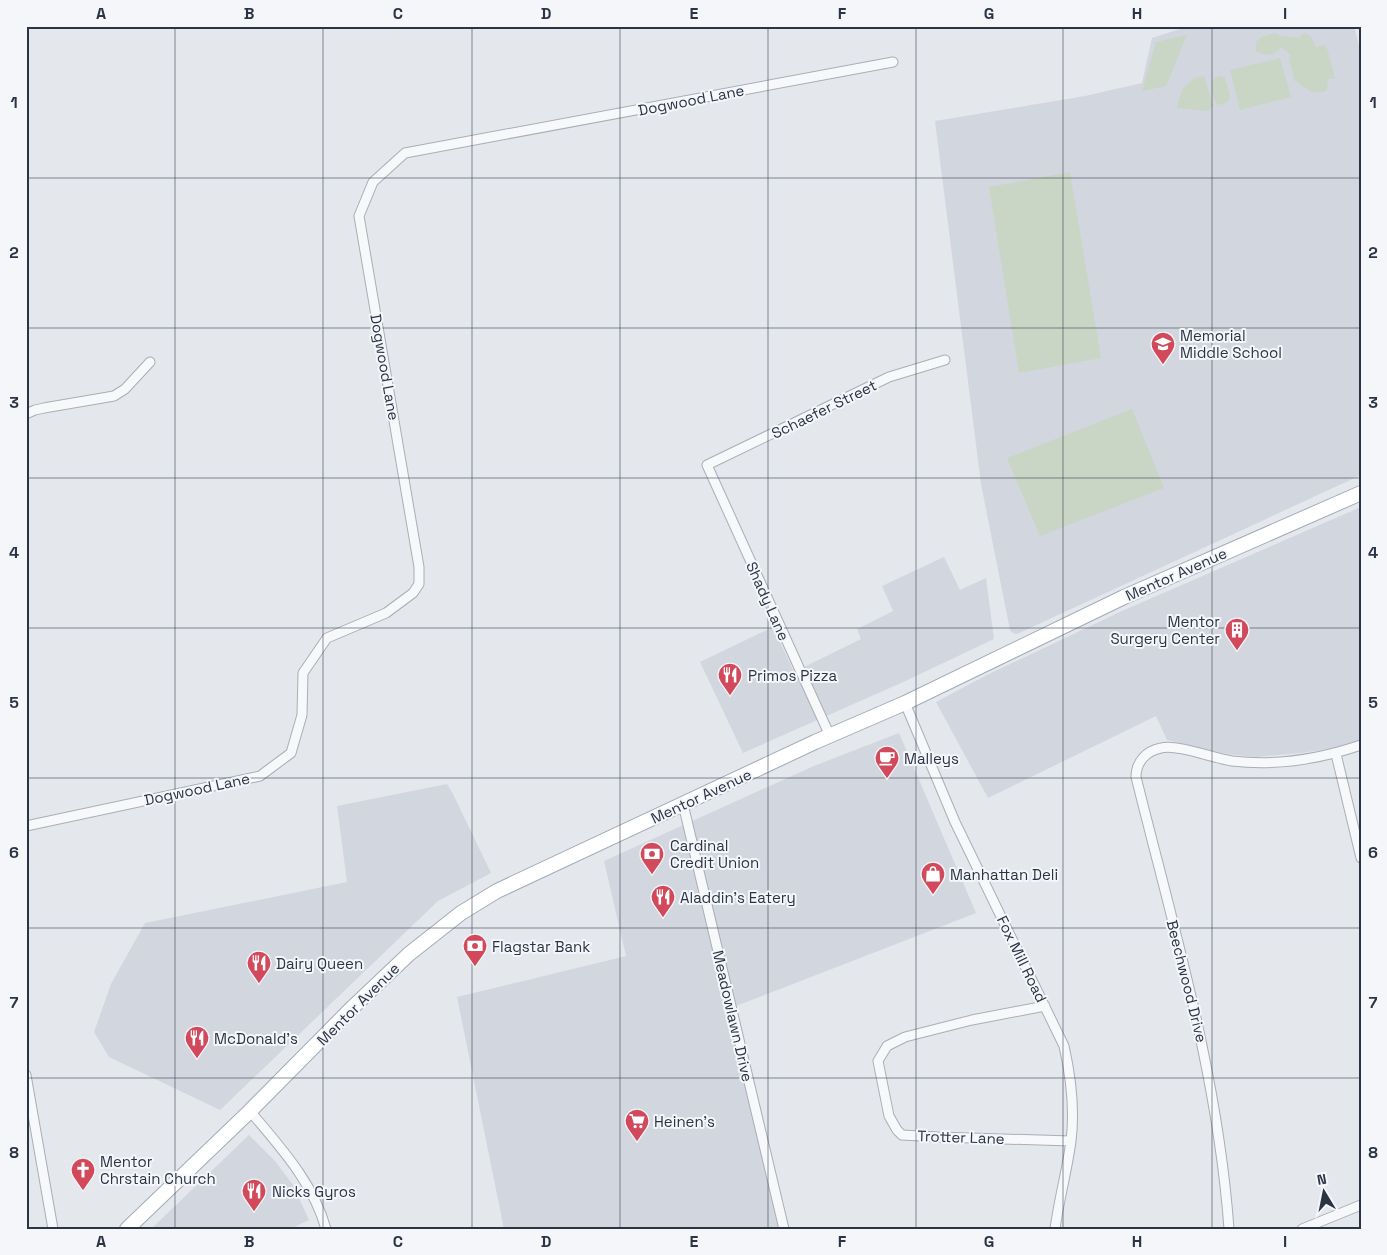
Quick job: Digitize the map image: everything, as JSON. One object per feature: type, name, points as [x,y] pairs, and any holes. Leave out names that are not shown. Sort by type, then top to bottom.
[{"type":"main road","name":"Mentor Avenue","points":[[127,1229],[409,954],[461,913],[505,887],[905,703],[1124,597],[1361,493]]},
{"type":"street","name":"Dogwood Lane","points":[[26,826],[260,776],[291,753],[302,715],[303,673],[326,638],[386,613],[413,593],[419,584],[420,567],[359,216],[373,182],[405,153],[893,62]]},
{"type":"street","name":"Schaefer Street","points":[[707,465],[889,377],[945,360]]},
{"type":"street","points":[[26,414],[44,408],[114,396],[125,389],[150,362]]},
{"type":"street","name":"Shady Lane","points":[[707,465],[830,736]]},
{"type":"street","name":"Fox Mill Road","points":[[905,703],[955,822],[1064,1046],[1070,1071],[1073,1097],[1071,1141],[1055,1229]]},
{"type":"street","points":[[1361,745],[1336,754],[1361,858]]},
{"type":"street","name":"Beechwood Drive","points":[[1229,1229],[1221,1148],[1205,1053],[1136,777],[1136,769],[1139,761],[1148,753],[1160,748],[1170,747],[1213,757],[1257,763],[1336,754]]},
{"type":"street","name":"Meadowlawn Drive","points":[[683,804],[784,1229]]},
{"type":"street","name":"Trotter Lane","points":[[1045,1006],[972,1020],[905,1037],[887,1046],[878,1061],[889,1116],[902,1135],[1071,1141]]},
{"type":"street","points":[[26,1075],[52,1229]]},
{"type":"street","points":[[250,1111],[302,1175],[316,1200],[326,1229]]},
{"type":"street","points":[[1302,1229],[1361,1205]]},
{"type":"shaded area","name":"Memorial Middle School","points":[[1182,26],[1354,26],[1361,54],[1361,475],[1017,634],[1013,633],[1010,630],[981,484],[935,121],[1085,96],[1142,83],[1152,38],[1183,28]]},
{"type":"shaded area","points":[[1361,507],[1361,741],[1336,748],[1301,753],[1256,757],[1227,754],[1167,740],[1156,716],[988,798],[936,702],[987,675],[1122,611]]},
{"type":"shaded area","points":[[944,557],[960,590],[986,578],[994,639],[901,683],[743,753],[700,662],[773,627],[794,672],[861,639],[857,629],[893,611],[882,586]]},
{"type":"shaded area","points":[[899,733],[976,913],[736,1006],[787,1223],[773,1229],[504,1229],[457,997],[626,956],[604,861],[814,766]]},
{"type":"shaded area","points":[[447,784],[491,873],[438,901],[220,1110],[109,1057],[94,1032],[111,984],[145,923],[347,882],[337,806]]},
{"type":"shaded area","points":[[249,1135],[275,1161],[293,1185],[309,1220],[290,1229],[151,1229]]},
{"type":"green space","points":[[1275,33],[1281,36],[1299,38],[1304,33],[1311,37],[1316,47],[1326,45],[1335,78],[1328,79],[1327,90],[1318,93],[1314,92],[1306,89],[1294,80],[1289,58],[1291,55],[1281,47],[1270,55],[1256,51],[1256,42],[1261,37]]},
{"type":"green space","points":[[1187,35],[1166,86],[1142,91],[1156,42]]},
{"type":"green space","points":[[1280,58],[1291,97],[1240,110],[1230,70]]},
{"type":"green space","points":[[1204,76],[1213,105],[1209,111],[1177,108],[1182,91],[1188,83]]},
{"type":"green space","points":[[1220,76],[1225,78],[1230,99],[1228,102],[1217,105],[1212,95],[1211,82]]},
{"type":"green space","points":[[1070,172],[1101,358],[1019,373],[989,187]]},
{"type":"green space","points":[[1132,409],[1164,488],[1040,536],[1007,458]]},
{"type":"place","name":"Memorial Middle School","points":[[1163,365]]},
{"type":"place","name":"Mentor Surgery Center","points":[[1237,651]]},
{"type":"place","name":"Primos Pizza","points":[[730,696]]},
{"type":"place","name":"Malleys","points":[[887,779]]},
{"type":"place","name":"Cardinal Credit Union","points":[[652,875]]},
{"type":"place","name":"Manhattan Deli","points":[[933,895]]},
{"type":"place","name":"Aladdin's Eatery","points":[[663,918]]},
{"type":"place","name":"Flagstar Bank","points":[[475,967]]},
{"type":"place","name":"Dairy Queen","points":[[259,984]]},
{"type":"place","name":"McDonald's","points":[[197,1059]]},
{"type":"place","name":"Heinen's","points":[[637,1142]]},
{"type":"place","name":"Mentor Chrstain Church","points":[[83,1191]]},
{"type":"place","name":"Nicks Gyros","points":[[254,1212]]}]
